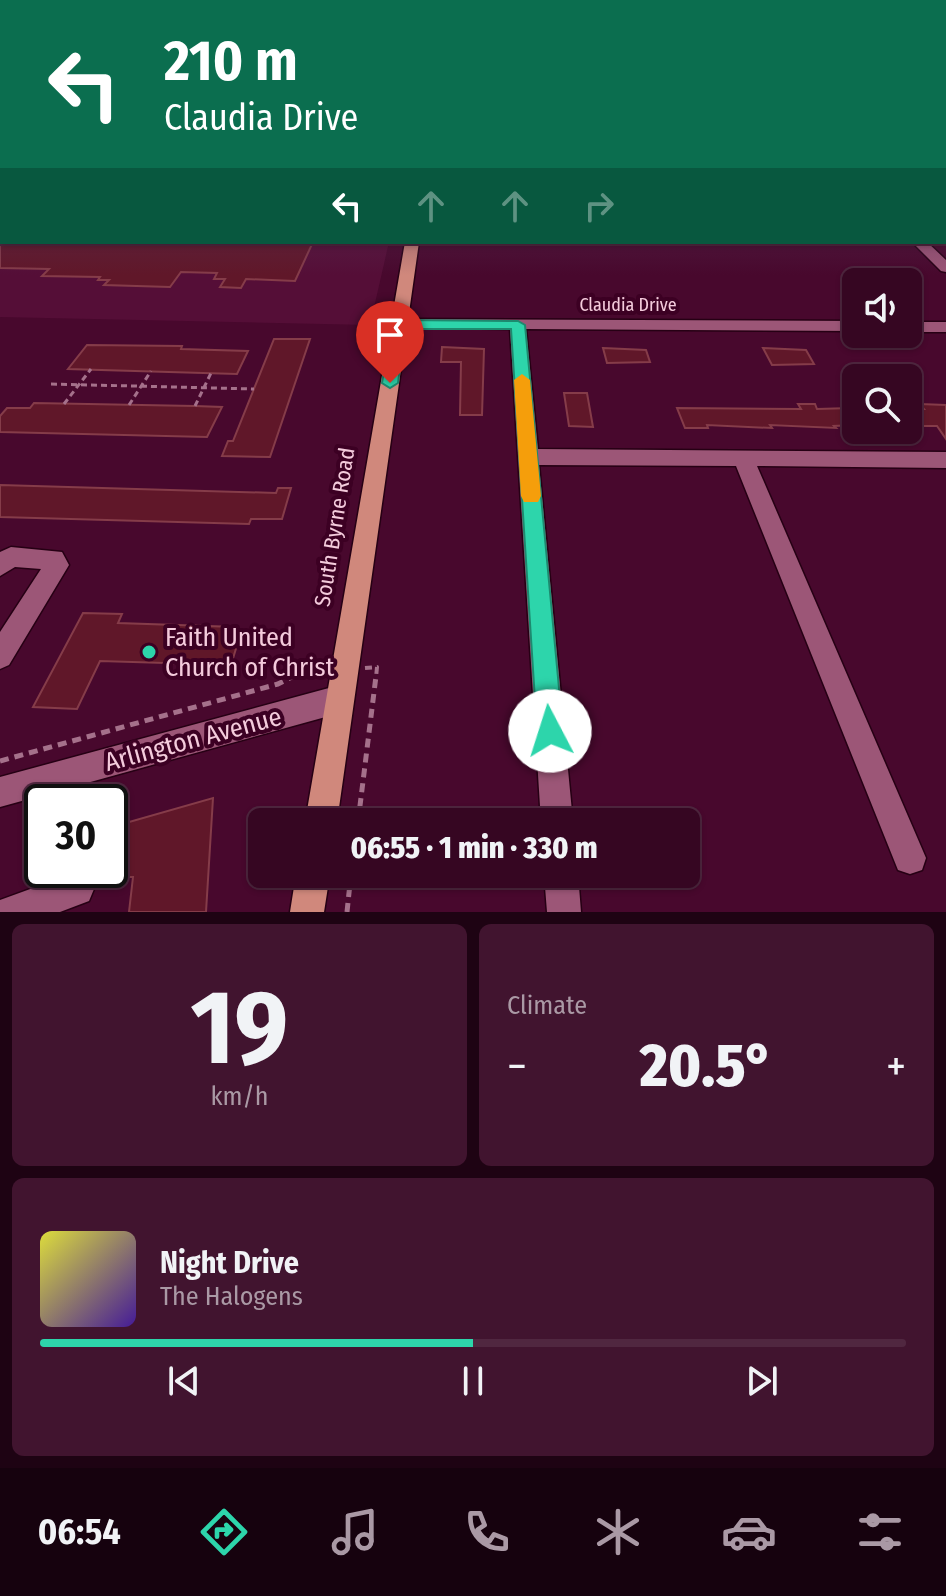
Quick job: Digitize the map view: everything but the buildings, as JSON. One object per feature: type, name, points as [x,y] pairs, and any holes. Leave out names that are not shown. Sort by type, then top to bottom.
[{"type":"main road","name":"South Byrne Road","points":[[323,808],[412,244]]},
{"type":"main road","points":[[307,912],[311,888]]},
{"type":"street","points":[[921,244],[946,268]]},
{"type":"street","name":"Claudia Drive","points":[[399,324],[842,326]]},
{"type":"street","points":[[518,325],[556,808]]},
{"type":"street","points":[[922,327],[946,327]]},
{"type":"street","points":[[528,457],[946,460]]},
{"type":"street","points":[[743,458],[910,858]]},
{"type":"street","points":[[0,565],[11,557],[54,559],[57,565],[0,656]]},
{"type":"street","name":"Arlington Avenue","points":[[0,792],[340,699]]},
{"type":"street","points":[[562,888],[564,912]]},
{"type":"street","points":[[12,912],[77,889]]},
{"type":"path","points":[[64,404],[91,369]]},
{"type":"path","points":[[129,405],[151,371]]},
{"type":"path","points":[[195,406],[211,373]]},
{"type":"path","points":[[51,384],[254,389]]},
{"type":"path","points":[[360,808],[376,667]]},
{"type":"path","points":[[0,761],[278,684],[309,671]]},
{"type":"path","points":[[347,912],[350,888]]},
{"type":"shaded area","points":[[0,244],[389,244],[370,325],[0,317]]},
{"type":"slow traffic","points":[[522,380],[531,496]]},
{"type":"place","name":"Faith United Church of Christ","points":[[149,652]]},
{"type":"route","points":[[390,383],[399,324],[518,325],[550,731]]}]
